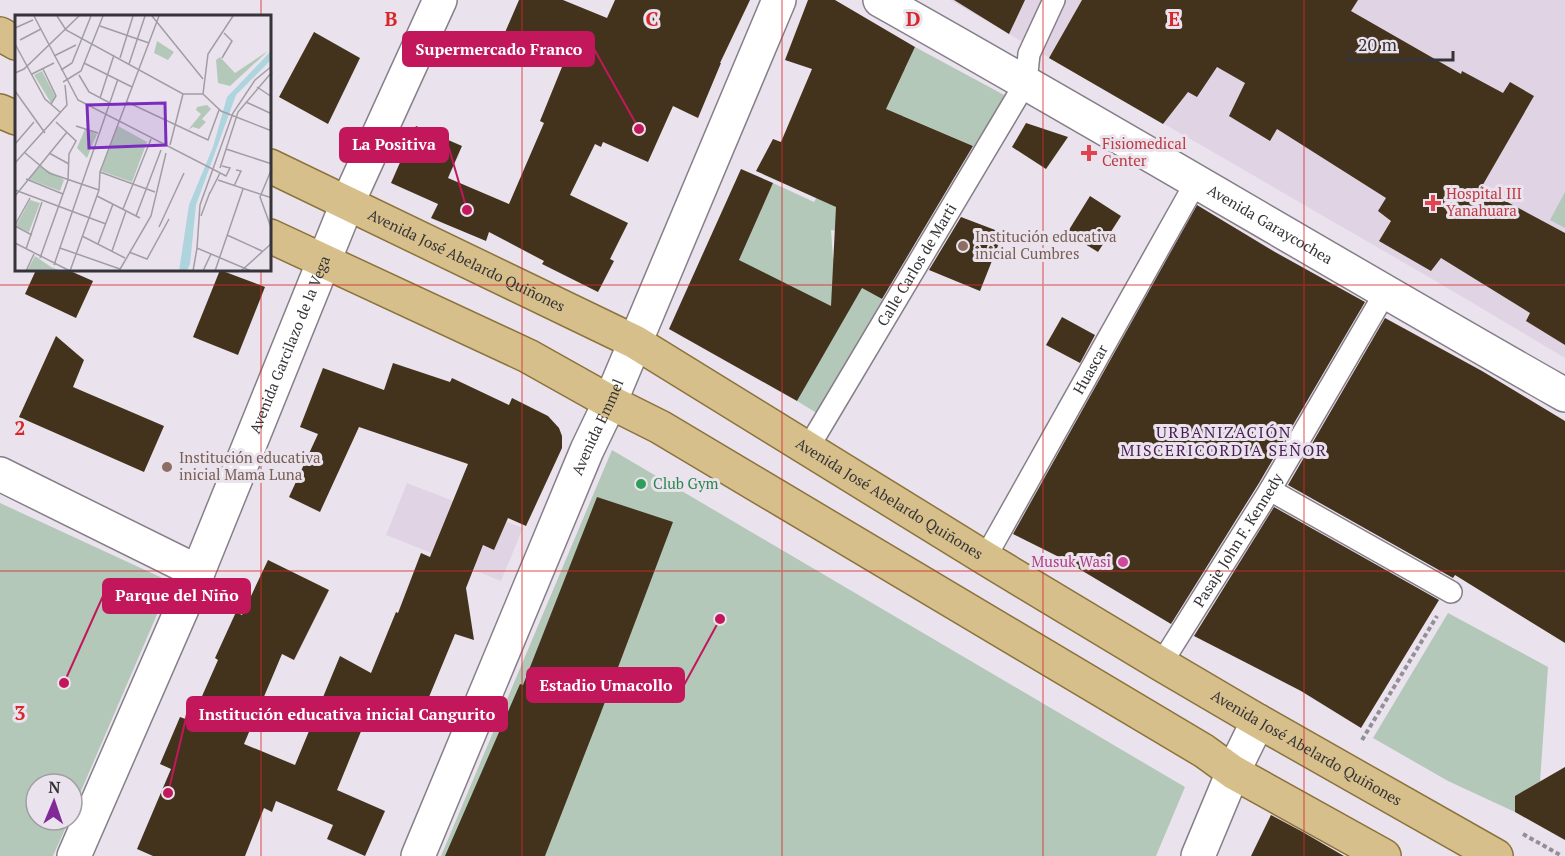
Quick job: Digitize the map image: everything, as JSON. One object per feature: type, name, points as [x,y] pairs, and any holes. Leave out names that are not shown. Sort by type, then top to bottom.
[{"type":"main road","points":[[0,34],[15,42]]},
{"type":"main road","points":[[0,111],[15,118]]},
{"type":"main road","name":"Avenida José Abelardo Quiñones","points":[[272,167],[635,342],[985,558],[1258,722],[1496,856]]},
{"type":"main road","points":[[272,237],[528,356],[610,402],[660,426],[1204,751],[1233,772],[1384,856]]},
{"type":"street","name":"Avenida Garcilazo de la Vega","points":[[74,856],[198,572],[347,204],[440,0]]},
{"type":"street","name":"Avenida Emmel","points":[[418,856],[779,0]]},
{"type":"street","name":"Avenida Garaycochea","points":[[880,0],[1026,82],[1385,293],[1565,395]]},
{"type":"street","points":[[0,474],[198,572]]},
{"type":"street","points":[[1198,856],[1233,772],[1258,722]]},
{"type":"lane","points":[[1026,82],[1029,54],[1054,0]]},
{"type":"lane","name":"Calle Carlos de Marti","points":[[808,448],[1026,82]]},
{"type":"lane","name":"Huascar","points":[[985,558],[1196,182]]},
{"type":"lane","name":"Pasaje John F. Kennedy","points":[[1161,664],[1270,490],[1385,293]]},
{"type":"lane","points":[[1270,490],[1451,592]]},
{"type":"path","points":[[1361,742],[1451,592]]},
{"type":"shaded area","name":"Hospital III Yanahuara","points":[[950,0],[1565,0],[1565,358],[1439,283]]},
{"type":"shaded area","points":[[407,483],[523,528],[501,581],[386,535]]},
{"type":"green space","points":[[915,47],[1006,96],[976,147],[903,116],[853,233],[831,230],[833,258],[846,265],[852,282],[883,300],[820,415],[797,401],[845,316],[739,260],[773,183],[814,202],[893,62],[905,69]]},
{"type":"green space","points":[[1565,192],[1565,228],[1550,220]]},
{"type":"green space","points":[[612,450],[1185,787],[1156,856],[441,856]]},
{"type":"green space","points":[[0,503],[171,582],[84,784],[84,772],[24,772],[24,832],[64,832],[53,856],[0,856]]},
{"type":"green space","points":[[1448,613],[1548,667],[1540,782],[1515,796],[1515,812],[1448,781],[1373,738]]},
{"type":"building","points":[[519,0],[563,0],[607,18],[615,0],[750,0],[720,63],[698,118],[673,106],[648,162],[603,142],[601,147],[595,144],[570,195],[628,223],[610,259],[614,261],[598,292],[542,264],[544,261],[489,232],[486,241],[431,218],[438,204],[391,183],[416,126],[462,146],[448,178],[509,204],[544,123],[540,121],[564,62],[503,37]]},
{"type":"building","points":[[808,0],[835,0],[915,47],[886,109],[973,146],[882,299],[862,288],[797,401],[669,329],[741,169],[773,183],[739,260],[831,306],[836,207],[756,171],[773,139],[781,142],[812,69],[785,60]]},
{"type":"building","points":[[954,0],[1025,0],[1009,34]]},
{"type":"building","name":"Hospital III Yanahuara","points":[[1082,0],[1358,0],[1351,11],[1461,74],[1462,71],[1503,93],[1510,82],[1534,96],[1481,188],[1565,233],[1565,345],[1526,321],[1530,313],[1441,258],[1431,271],[1379,241],[1391,221],[1378,211],[1386,198],[1277,129],[1270,141],[1229,116],[1245,83],[1217,67],[1197,97],[1188,92],[1163,124],[1049,58]]},
{"type":"building","points":[[314,32],[360,58],[328,124],[279,97]]},
{"type":"building","points":[[1026,123],[1068,137],[1046,169],[1012,147]]},
{"type":"building","points":[[1090,196],[1121,216],[1098,252],[1067,233]]},
{"type":"building","points":[[1197,205],[1365,302],[1259,483],[1171,624],[1061,558],[1013,534]]},
{"type":"building","points":[[961,217],[1003,233],[980,291],[929,270]]},
{"type":"building","points":[[35,272],[73,272],[93,281],[76,318],[25,294]]},
{"type":"building","points":[[219,272],[225,272],[265,287],[238,355],[193,337]]},
{"type":"building","points":[[1062,317],[1095,335],[1080,363],[1046,345]]},
{"type":"building","points":[[1385,318],[1482,371],[1565,421],[1565,643],[1455,575],[1453,578],[1288,485]]},
{"type":"building","points":[[56,336],[84,360],[73,387],[164,426],[144,472],[19,417]]},
{"type":"building","points":[[393,363],[450,382],[452,378],[509,405],[512,398],[548,416],[559,428],[562,448],[526,526],[508,518],[494,550],[483,545],[466,588],[474,640],[455,634],[417,726],[371,707],[337,790],[385,811],[365,856],[327,839],[333,825],[276,801],[272,812],[264,808],[245,856],[153,856],[137,849],[171,769],[160,764],[180,717],[191,721],[218,660],[215,658],[236,612],[242,615],[268,560],[329,590],[294,660],[282,654],[244,744],[295,765],[340,656],[371,673],[396,612],[398,613],[421,553],[430,557],[468,464],[359,427],[320,512],[289,497],[318,434],[300,427],[323,368],[384,390]]},
{"type":"building","points":[[597,497],[673,522],[545,856],[445,856],[520,684],[523,685]]},
{"type":"building","points":[[1274,507],[1439,600],[1361,728],[1301,691],[1194,636]]},
{"type":"building","points":[[1565,767],[1565,840],[1515,812],[1515,796]]},
{"type":"building","points":[[1271,815],[1301,831],[1344,856],[1251,856]]},
{"type":"place","name":"Supermercado Franco","points":[[639,129]]},
{"type":"place","name":"Fisiomedical Center","points":[[1089,153]]},
{"type":"place","name":"Hospital III Yanahuara","points":[[1433,203]]},
{"type":"place","name":"La Positiva","points":[[467,210]]},
{"type":"place","name":"Institución educativa inicial Cumbres","points":[[963,246]]},
{"type":"place","name":"Institución educativa inicial Mama Luna","points":[[167,467]]},
{"type":"place","name":"Club Gym","points":[[641,484]]},
{"type":"place","name":"Musuk Wasi","points":[[1123,562]]},
{"type":"place","name":"Estadio Umacollo","points":[[720,619]]},
{"type":"place","name":"Parque del Niño","points":[[64,683]]},
{"type":"place","name":"Institución educativa inicial Cangurito","points":[[168,793]]},
{"type":"district","name":"URBANIZACIÓN MISCERICORDIA SEÑOR","points":[[1224,441]]}]
